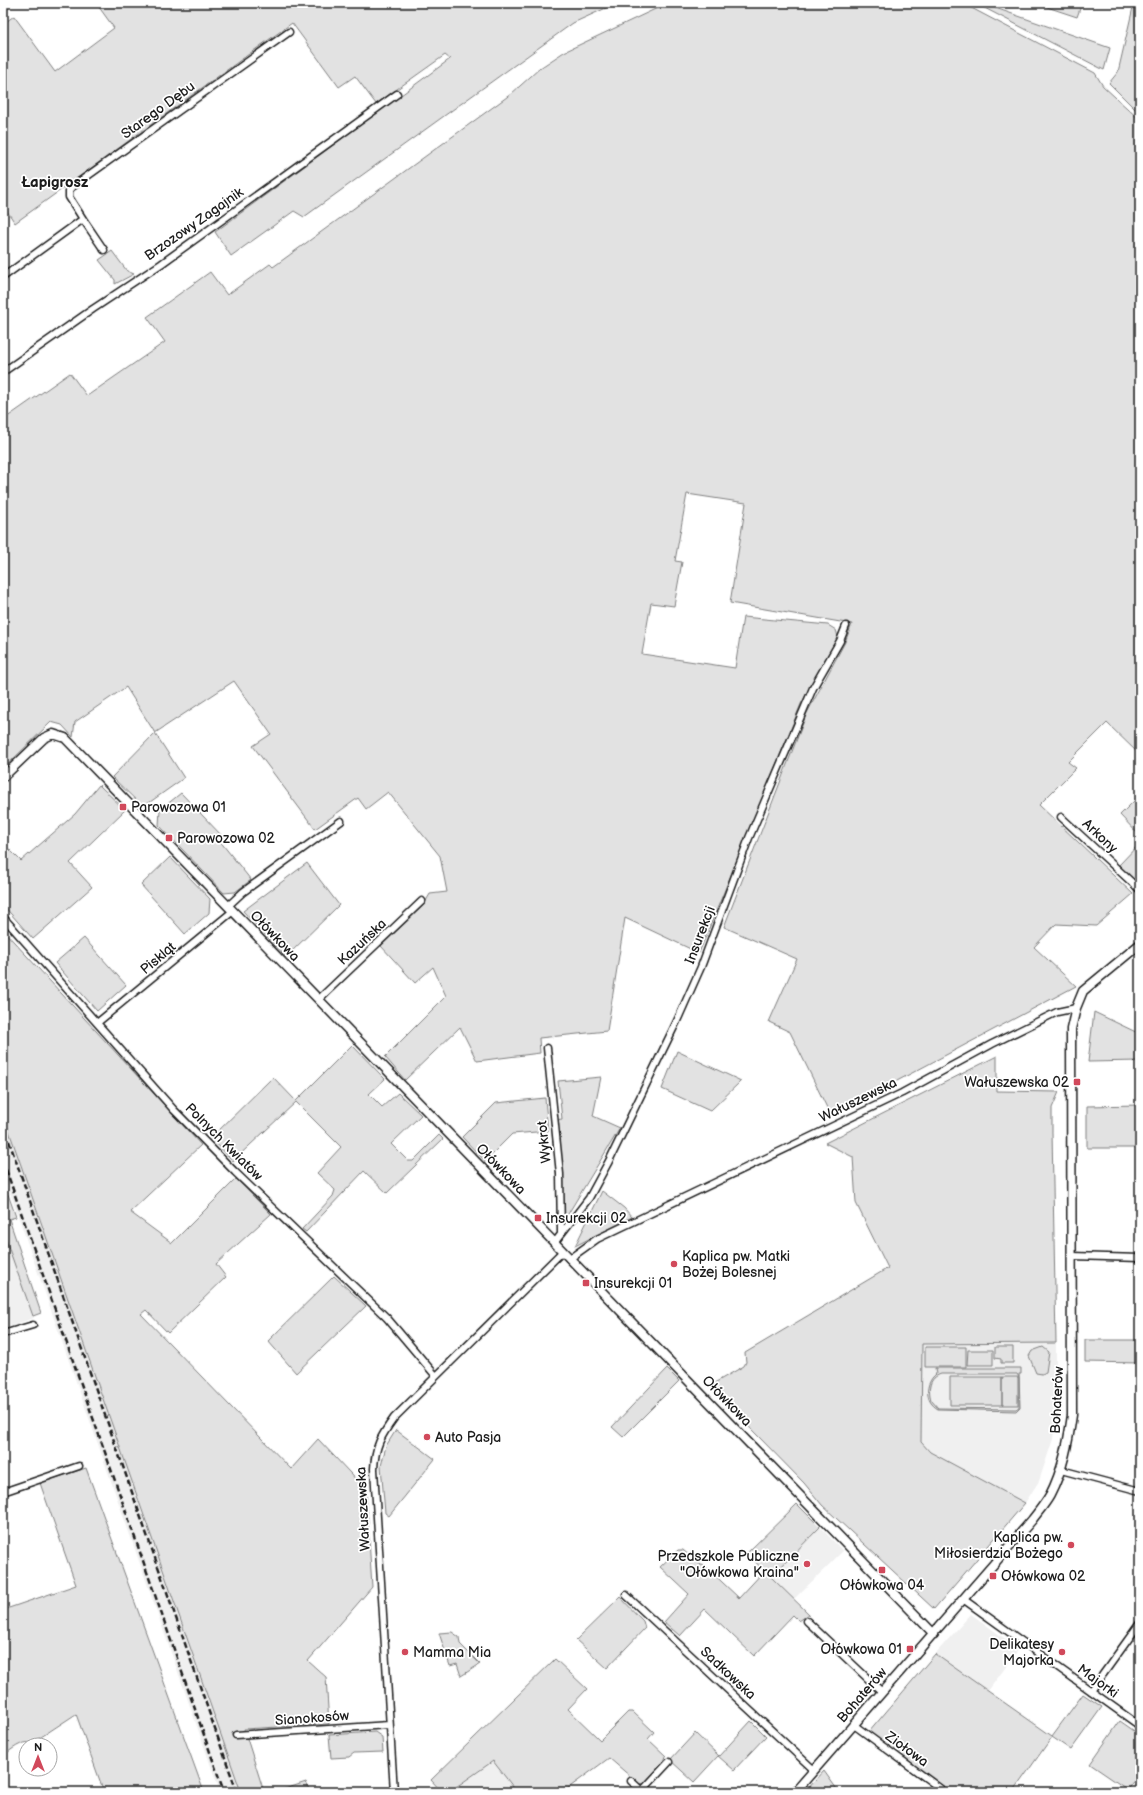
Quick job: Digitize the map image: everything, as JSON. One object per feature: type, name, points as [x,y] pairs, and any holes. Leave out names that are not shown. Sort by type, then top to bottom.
[{"type":"street","name":"Starego Dębu","points":[[104,250],[82,219],[69,197],[69,190],[289,32]]},
{"type":"street","name":"Brzozowy Zagajnik","points":[[3,372],[93,309],[161,264],[397,94]]},
{"type":"street","points":[[3,276],[82,219]]},
{"type":"street","name":"Insurekcji","points":[[555,1242],[589,1198],[677,1020],[701,967],[749,838],[810,694],[840,641],[846,626]]},
{"type":"street","name":"Ołówkowa","points":[[3,777],[44,738],[53,734],[65,738],[934,1634]]},
{"type":"street","name":"Arkony","points":[[1061,817],[1140,890]]},
{"type":"street","name":"Piskląt","points":[[98,1023],[231,909],[243,892],[341,821]]},
{"type":"street","name":"Kazuńska","points":[[318,999],[422,901]]},
{"type":"street","name":"Polnych Kwiatów","points":[[3,917],[174,1110],[387,1318],[436,1376]]},
{"type":"street","points":[[1076,1008],[1083,991],[1140,944]]},
{"type":"street","name":"Bohaterów","points":[[795,1792],[1032,1520],[1050,1495],[1061,1470],[1068,1446],[1072,1415],[1071,1035],[1076,1008]]},
{"type":"street","name":"Wałuszewska","points":[[569,1259],[597,1239],[902,1093],[992,1044],[1057,1012],[1076,1008]]},
{"type":"street","name":"Wykrot","points":[[547,1048],[560,1174],[562,1233]]},
{"type":"street","name":"Wałuszewska","points":[[394,1792],[374,1453],[382,1434],[394,1418],[563,1252]]},
{"type":"street","points":[[1072,1256],[1140,1258]]},
{"type":"street","points":[[3,1334],[33,1325]]},
{"type":"street","points":[[3,1492],[79,1466]]},
{"type":"street","points":[[1061,1470],[1140,1491]]},
{"type":"street","name":"Sadkowska","points":[[626,1595],[814,1770]]},
{"type":"street","name":"Majorki","points":[[963,1599],[1140,1726]]},
{"type":"street","points":[[807,1621],[882,1692]]},
{"type":"street","points":[[1091,1691],[1140,1623]]},
{"type":"street","name":"Sianokosów","points":[[236,1736],[389,1725]]},
{"type":"street","name":"Ziołowa","points":[[854,1725],[945,1792]]},
{"type":"street","points":[[631,1781],[643,1791],[669,1762]]},
{"type":"shaded area","points":[[96,3],[617,3],[573,23],[304,217],[294,211],[231,256],[215,232],[450,59],[445,55],[376,104],[355,76],[339,87],[292,23],[15,223],[3,205],[3,24],[14,16],[55,72],[114,28]]},
{"type":"shaded area","points":[[668,3],[962,3],[1095,73],[1103,86],[1140,120],[1140,755],[1107,723],[1068,762],[1076,768],[1039,805],[1133,894],[1096,926],[1056,924],[1034,947],[1076,986],[831,1116],[790,1032],[769,1022],[797,959],[724,927],[807,713],[845,642],[852,624],[730,603],[746,503],[687,494],[675,561],[682,562],[674,606],[651,603],[642,654],[735,668],[743,617],[828,625],[836,630],[838,637],[801,704],[699,953],[625,918],[607,1031],[539,1038],[540,1053],[477,1061],[460,1027],[405,1080],[385,1057],[446,996],[433,967],[415,983],[381,946],[423,906],[430,894],[447,892],[440,856],[388,792],[366,809],[358,798],[315,829],[253,746],[271,734],[234,681],[155,733],[126,687],[75,722],[73,737],[62,725],[51,722],[3,769],[3,420],[70,373],[87,396],[165,342],[147,317],[210,272],[227,295],[270,264],[273,267],[511,94],[540,68],[564,52]]},
{"type":"shaded area","points":[[975,3],[981,3],[1110,48],[1104,70]]},
{"type":"shaded area","points":[[1035,3],[1082,3],[1077,17]]},
{"type":"shaded area","points":[[1134,3],[1140,3],[1140,114],[1109,83],[1118,72]]},
{"type":"shaded area","points":[[112,251],[127,271],[134,274],[115,284],[115,280],[99,260]]},
{"type":"shaded area","points":[[155,733],[184,778],[143,807],[112,777]]},
{"type":"shaded area","points":[[99,785],[125,810],[70,863],[92,887],[33,939],[3,905],[3,843],[21,861],[75,814]]},
{"type":"shaded area","points":[[181,793],[223,837],[219,840],[251,880],[235,892],[224,893],[159,825],[160,810]]},
{"type":"shaded area","points":[[1140,795],[1140,836],[1120,815]]},
{"type":"shaded area","points":[[1140,843],[1140,889],[1119,865]]},
{"type":"shaded area","points":[[170,857],[210,899],[209,913],[185,934],[141,885]]},
{"type":"shaded area","points":[[307,863],[339,905],[286,957],[243,911]]},
{"type":"shaded area","points":[[3,930],[201,1145],[130,1212],[172,1243],[236,1179],[271,1214],[216,1264],[226,1277],[168,1333],[146,1310],[141,1314],[291,1469],[318,1439],[366,1490],[372,1587],[308,1661],[326,1677],[329,1724],[244,1729],[264,1792],[241,1792],[3,1114]]},
{"type":"shaded area","points":[[84,938],[126,985],[97,1011],[55,963]]},
{"type":"shaded area","points":[[1094,1012],[1140,1034],[1140,1061],[1088,1062]]},
{"type":"shaded area","points":[[352,1045],[385,1079],[369,1094],[382,1107],[398,1093],[421,1115],[391,1144],[408,1161],[413,1161],[439,1135],[443,1139],[387,1193],[364,1171],[306,1232],[302,1229],[333,1196],[335,1190],[317,1173],[341,1147],[296,1102],[233,1161],[211,1138],[273,1077],[296,1101]]},
{"type":"shaded area","points":[[677,1051],[741,1081],[710,1111],[662,1089]]},
{"type":"shaded area","points":[[997,1056],[997,1091],[1059,1092],[1052,1108],[1056,1343],[922,1344],[921,1442],[930,1452],[1025,1503],[934,1609],[822,1505],[804,1483],[709,1386],[744,1366],[746,1362],[745,1353],[888,1268],[856,1203],[853,1157],[825,1143]]},
{"type":"shaded area","points":[[601,1077],[593,1116],[620,1128],[565,1219],[555,1120],[562,1119],[558,1081]]},
{"type":"shaded area","points":[[545,1098],[548,1131],[512,1134],[485,1161],[462,1137],[496,1103]]},
{"type":"shaded area","points":[[1140,1105],[1140,1148],[1087,1148],[1087,1106]]},
{"type":"shaded area","points":[[3,1114],[241,1792],[220,1792],[3,1173]]},
{"type":"shaded area","points":[[3,1180],[16,1217],[9,1219],[41,1313],[33,1316],[3,1232]]},
{"type":"shaded area","points":[[602,1191],[624,1208],[632,1217],[575,1246]]},
{"type":"shaded area","points":[[3,1232],[34,1318],[3,1329]]},
{"type":"shaded area","points":[[334,1276],[366,1306],[296,1373],[268,1341]]},
{"type":"shaded area","points":[[1085,1340],[1140,1340],[1140,1363],[1085,1362]]},
{"type":"shaded area","points":[[922,1343],[1056,1343],[1056,1414],[1053,1439],[1039,1481],[1025,1503],[930,1452],[921,1442]]},
{"type":"shaded area","points":[[925,1347],[966,1347],[966,1367],[925,1367]]},
{"type":"shaded area","points":[[995,1347],[1013,1347],[1013,1363],[1001,1363],[1001,1359],[995,1358]]},
{"type":"shaded area","points":[[1043,1347],[1049,1352],[1046,1372],[1042,1374],[1036,1373],[1029,1356],[1032,1351]]},
{"type":"shaded area","points":[[968,1350],[993,1350],[993,1365],[967,1365]]},
{"type":"shaded area","points":[[935,1368],[1021,1368],[1021,1374],[1019,1374],[1020,1407],[1016,1411],[938,1409],[928,1397],[929,1383],[936,1374]],"holes":[[[941,1374],[1017,1374],[1019,1377],[1019,1407],[1016,1409],[938,1408],[931,1400],[930,1384],[934,1378]]]},
{"type":"shaded area","points":[[667,1369],[679,1381],[623,1437],[612,1427]]},
{"type":"shaded area","points":[[950,1377],[1002,1377],[1002,1405],[950,1405]]},
{"type":"shaded area","points":[[1002,1377],[1018,1377],[1018,1405],[1002,1405]]},
{"type":"shaded area","points":[[396,1430],[435,1459],[389,1516],[385,1513],[381,1466],[386,1446]]},
{"type":"shaded area","points":[[86,1468],[204,1792],[104,1792],[76,1714],[41,1737],[18,1737],[18,1746],[3,1756],[3,1610],[76,1585],[40,1483]]},
{"type":"shaded area","points":[[797,1504],[820,1527],[771,1577],[809,1614],[799,1621],[793,1615],[754,1656],[705,1609],[680,1636],[664,1622],[689,1594],[660,1567],[678,1550],[683,1550],[700,1565],[705,1566],[739,1598],[764,1571],[747,1553]]},
{"type":"shaded area","name":"Przedszkole Publiczne \"Ołówkowa Kraina\"","points":[[820,1527],[843,1551],[794,1599],[770,1577]]},
{"type":"shaded area","points":[[620,1597],[643,1621],[645,1628],[607,1668],[576,1640]]},
{"type":"shaded area","points":[[971,1614],[1019,1649],[988,1691],[935,1654]]},
{"type":"shaded area","points":[[452,1632],[459,1637],[460,1644],[480,1664],[461,1676],[457,1664],[450,1666],[439,1633]]},
{"type":"shaded area","points":[[935,1654],[1052,1736],[1083,1694],[1102,1707],[1071,1750],[1052,1737],[1013,1792],[951,1792],[869,1732]]},
{"type":"shaded area","points":[[555,1659],[587,1689],[568,1709],[600,1740],[628,1712],[633,1712],[654,1732],[648,1739],[666,1756],[664,1762],[644,1783],[639,1784],[609,1758],[563,1792],[517,1792],[493,1761],[449,1792],[442,1792],[431,1780]]},
{"type":"shaded area","points":[[751,1721],[766,1736],[734,1770],[718,1756],[694,1782],[670,1760],[695,1733],[719,1756]]},
{"type":"shaded area","points":[[1120,1721],[1140,1735],[1140,1773],[1128,1790],[1090,1764]]},
{"type":"shaded area","points":[[375,1732],[382,1737],[383,1752],[354,1753],[349,1757],[331,1758],[329,1735]]},
{"type":"shaded area","points":[[493,1761],[517,1792],[449,1792]]},
{"type":"shaded area","points":[[824,1771],[839,1792],[805,1792]]},
{"type":"shaded area","points":[[306,1782],[310,1792],[276,1792]]},
{"type":"railway","points":[[3,1124],[237,1792]]},
{"type":"railway","points":[[3,1161],[224,1792]]},
{"type":"place","name":"Parowozowa 01","points":[[123,807]]},
{"type":"place","name":"Parowozowa 02","points":[[169,838]]},
{"type":"place","name":"Wałuszewska 02","points":[[1077,1082]]},
{"type":"place","name":"Insurekcji 02","points":[[538,1218]]},
{"type":"place","name":"Kaplica pw. Matki Bożej Bolesnej","points":[[674,1264]]},
{"type":"place","name":"Insurekcji 01","points":[[586,1283]]},
{"type":"place","name":"Auto Pasja","points":[[427,1437]]},
{"type":"place","name":"Kaplica pw. Miłosierdzia Bożego","points":[[1071,1545]]},
{"type":"place","name":"Przedszkole Publiczne \"Ołówkowa Kraina\"","points":[[807,1564]]},
{"type":"place","name":"Ołówkowa 04","points":[[882,1570]]},
{"type":"place","name":"Ołówkowa 02","points":[[993,1576]]},
{"type":"place","name":"Ołówkowa 01","points":[[910,1649]]},
{"type":"place","name":"Mamma Mia","points":[[405,1652]]},
{"type":"place","name":"Delikatesy Majorka","points":[[1062,1652]]},
{"type":"district","name":"Łapigrosz","points":[[55,182]]}]
